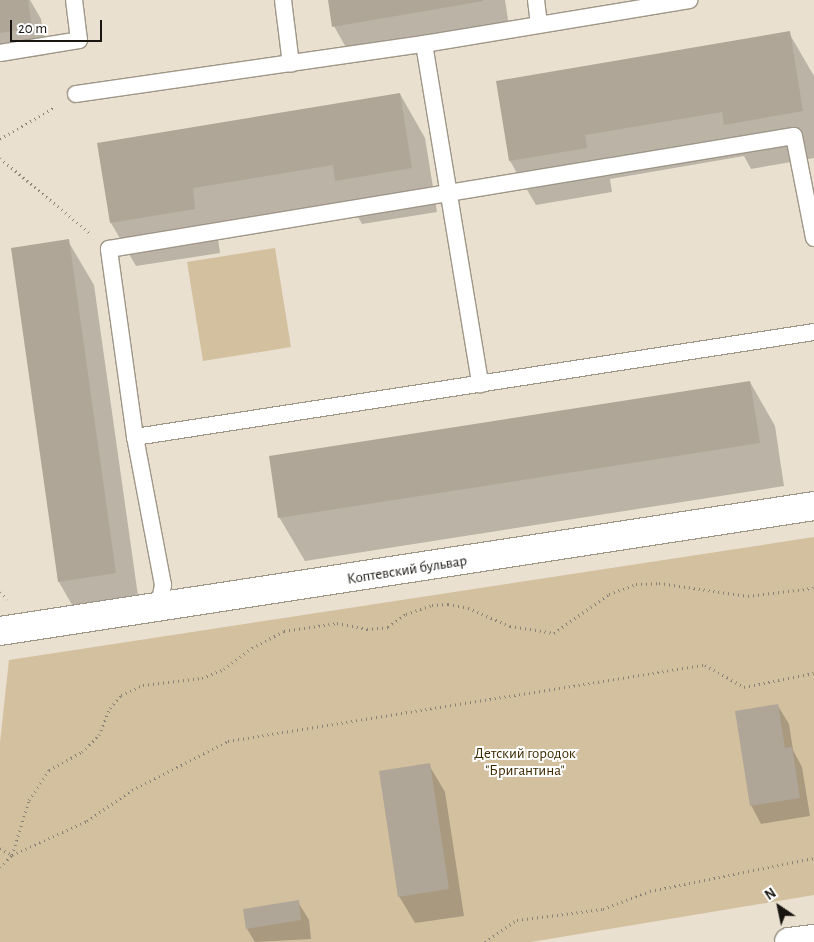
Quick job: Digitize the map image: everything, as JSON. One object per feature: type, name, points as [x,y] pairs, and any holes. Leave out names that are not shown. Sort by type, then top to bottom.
[{"type":"street","name":"Коптевский бульвар","points":[[0,631],[158,609],[814,506]]},
{"type":"street","points":[[789,942],[814,939]]},
{"type":"lane","points":[[0,53],[79,40],[74,0]]},
{"type":"lane","points":[[283,0],[291,64]]},
{"type":"lane","points":[[536,0],[539,25]]},
{"type":"lane","points":[[76,94],[424,44],[689,0]]},
{"type":"lane","points":[[424,44],[480,384]]},
{"type":"lane","points":[[158,609],[163,585],[135,437],[109,249],[794,136],[814,238]]},
{"type":"lane","points":[[135,437],[814,332]]},
{"type":"path","points":[[0,139],[76,94]]},
{"type":"path","points":[[0,158],[109,249]]},
{"type":"path","points":[[12,855],[29,800],[49,770],[82,752],[98,735],[110,708],[122,695],[143,685],[202,678],[224,669],[252,648],[284,631],[337,623],[367,629],[388,627],[406,614],[432,605],[448,604],[468,608],[510,626],[554,633],[609,594],[636,584],[659,584],[748,596],[814,588]]},
{"type":"path","points":[[0,867],[12,855],[87,821],[132,790],[228,741],[705,665],[744,687],[814,673]]},
{"type":"path","points":[[0,848],[12,855]]},
{"type":"path","points":[[485,942],[517,920],[603,909],[650,891],[814,858]]},
{"type":"green space","points":[[275,248],[291,347],[203,361],[187,262]]},
{"type":"green space","name":"Детский городок \"Бригантина\"","points":[[814,537],[814,895],[531,942],[0,942],[0,742],[9,660]]},
{"type":"building","points":[[0,0],[28,0],[32,28],[0,33]]},
{"type":"building","points":[[328,0],[483,0],[483,1],[332,27]]},
{"type":"building","points":[[790,31],[803,111],[724,125],[722,112],[585,135],[587,148],[509,161],[496,81]]},
{"type":"building","points":[[400,93],[412,168],[335,181],[333,165],[193,188],[195,209],[110,223],[97,143]]},
{"type":"building","points":[[69,239],[116,573],[58,582],[11,248]]},
{"type":"building","points":[[750,381],[760,443],[278,518],[269,456]]},
{"type":"building","points":[[778,704],[785,748],[792,747],[800,798],[750,806],[735,711]]},
{"type":"building","points":[[430,763],[449,889],[398,897],[379,771]]},
{"type":"building","points":[[299,900],[301,920],[246,929],[243,909]]}]
